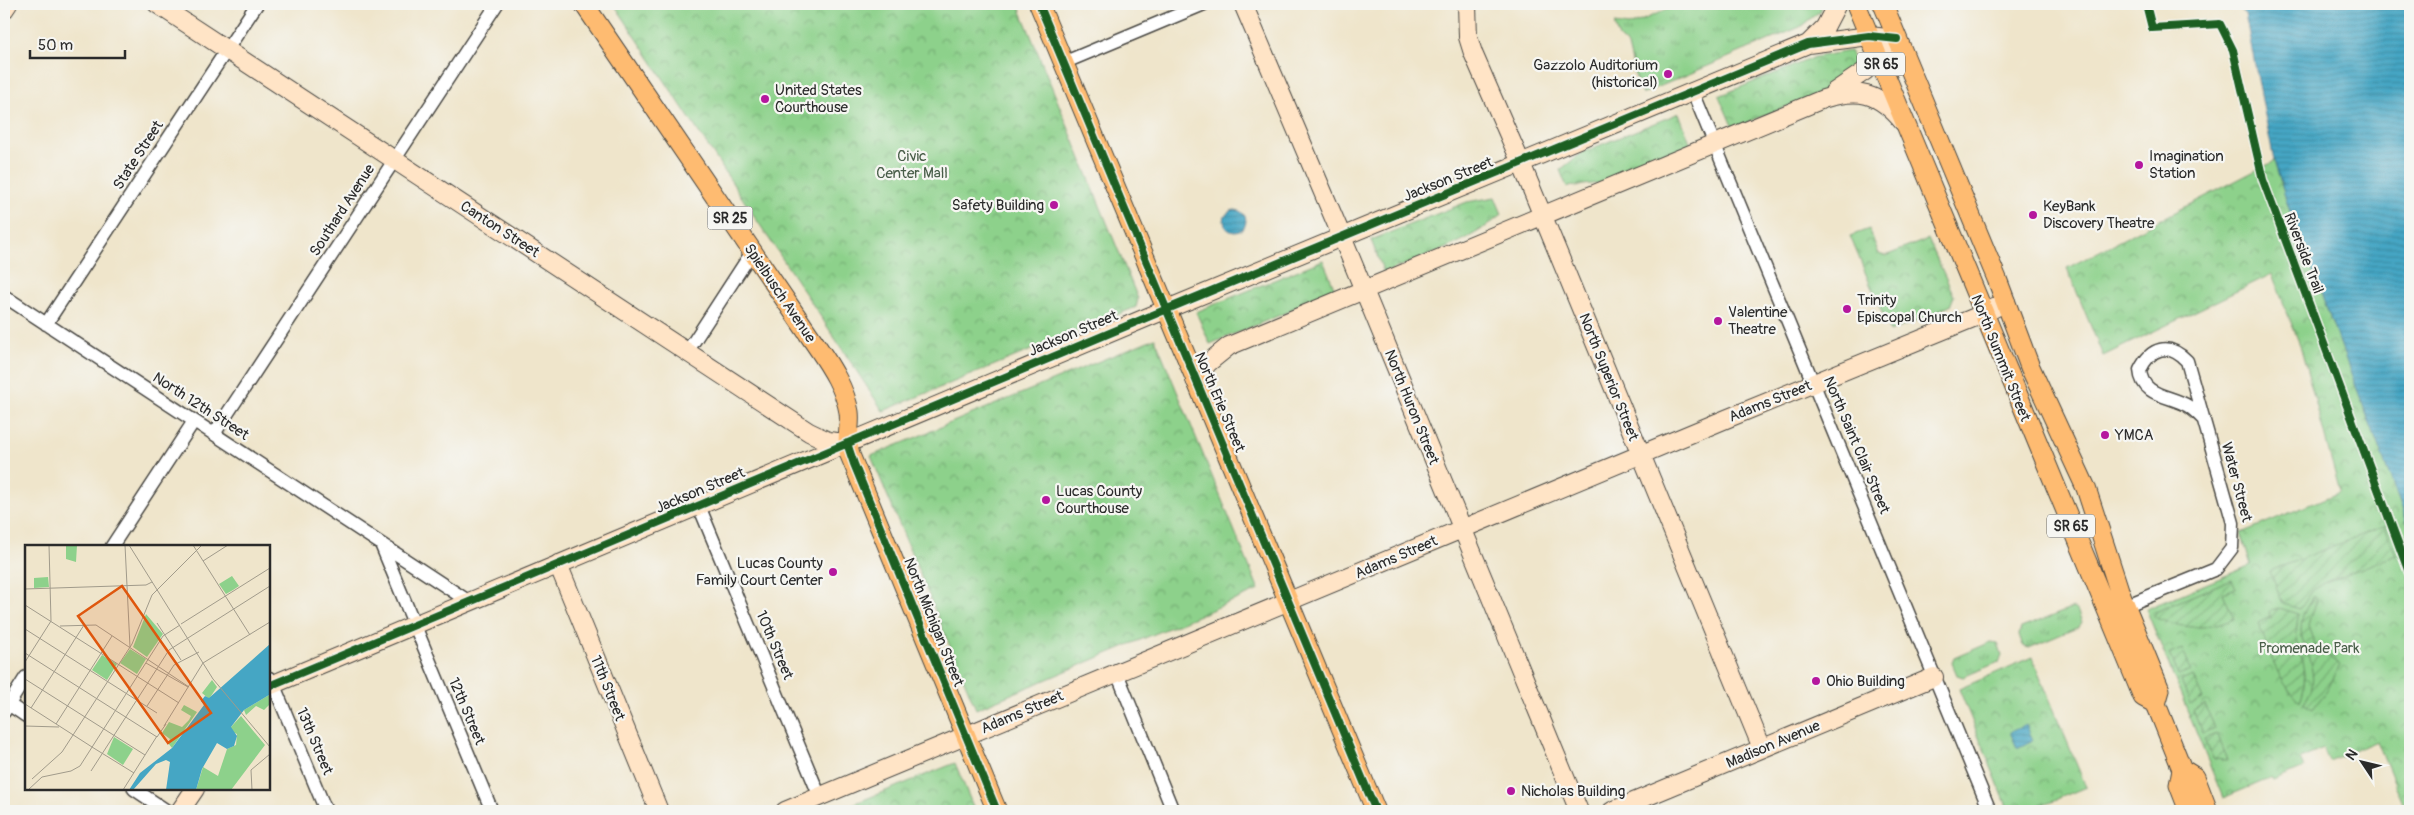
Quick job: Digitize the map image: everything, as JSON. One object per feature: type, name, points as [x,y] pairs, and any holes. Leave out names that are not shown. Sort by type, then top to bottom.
[{"type":"main road","name":"Spielbusch Avenue","points":[[584,4],[818,348],[841,387],[849,413],[847,443]]},
{"type":"main road","name":"North Erie Street","points":[[1039,4],[1165,310],[1376,811]]},
{"type":"main road","name":"North Summit Street","points":[[1856,4],[2039,451],[2143,697],[2156,704]]},
{"type":"main road","name":"North Summit Street","points":[[1883,4],[2006,302],[2032,374],[2086,488],[2126,606],[2160,690],[2156,704],[2182,769],[2179,785],[2189,811]]},
{"type":"main road","points":[[2039,451],[2042,441],[2047,436],[2062,437]]},
{"type":"main road","name":"North Michigan Street","points":[[847,443],[997,811]]},
{"type":"main road","points":[[2079,546],[2091,548],[2101,536]]},
{"type":"main road","name":"North Summit Street","points":[[2182,769],[2195,777],[2208,811]]},
{"type":"street","points":[[4,10],[8,4]]},
{"type":"street","name":"Canton Street","points":[[157,4],[817,437],[828,442],[847,443]]},
{"type":"street","name":"State Street","points":[[46,324],[256,4]]},
{"type":"street","name":"Southard Avenue","points":[[214,434],[497,4]]},
{"type":"street","points":[[1063,62],[1204,4]]},
{"type":"street","name":"North Huron Street","points":[[1243,4],[1342,237],[1579,811]]},
{"type":"street","name":"North Superior Street","points":[[1468,4],[1468,37],[1473,53],[1521,163],[1762,748]]},
{"type":"street","name":"Jackson Street","points":[[1808,44],[1825,27],[1838,4]]},
{"type":"street","name":"Jackson Street","points":[[270,683],[1808,44],[1869,36],[1897,39]]},
{"type":"street","points":[[1823,99],[1859,76],[1897,39]]},
{"type":"street","name":"North Saint Clair Street","points":[[1693,92],[1990,811]]},
{"type":"street","points":[[1195,380],[1208,363],[1229,346],[1823,99],[1853,92],[1868,96],[1891,108],[1905,124]]},
{"type":"street","points":[[686,352],[752,252]]},
{"type":"street","name":"North 12th Street","points":[[4,296],[468,601]]},
{"type":"street","name":"Adams Street","points":[[786,811],[1641,454],[1983,314],[2006,302]]},
{"type":"street","name":"Water Street","points":[[2126,606],[2216,569],[2230,554],[2234,541],[2233,523],[2203,419],[2186,361],[2179,353],[2171,349],[2162,349],[2152,354],[2140,370],[2145,385],[2160,396],[2188,406],[2203,419]]},
{"type":"street","points":[[113,545],[194,421]]},
{"type":"street","name":"10th Street","points":[[699,506],[820,797]]},
{"type":"street","points":[[381,544],[413,624]]},
{"type":"street","name":"11th Street","points":[[558,564],[660,811]]},
{"type":"street","points":[[2108,613],[2126,606]]},
{"type":"street","name":"12th Street","points":[[413,624],[492,811]]},
{"type":"street","points":[[1117,673],[1173,811]]},
{"type":"street","name":"Madison Avenue","points":[[1612,811],[1934,677]]},
{"type":"street","points":[[25,678],[5,706],[25,716]]},
{"type":"street","name":"13th Street","points":[[270,683],[326,811]]},
{"type":"street","points":[[136,790],[167,811]]},
{"type":"street","points":[[180,811],[194,790]]},
{"type":"green space","name":"Civic Center Mall","points":[[614,4],[1018,4],[1138,299],[1136,307],[883,411]]},
{"type":"green space","points":[[1679,4],[1822,4],[1820,11],[1800,27],[1642,94],[1628,46],[1619,38],[1614,24],[1629,26]]},
{"type":"green space","points":[[1850,51],[1858,68],[1821,93],[1733,128],[1719,96],[1815,57]]},
{"type":"green space","points":[[1679,113],[1691,145],[1600,183],[1567,187],[1560,170],[1583,152]]},
{"type":"green space","name":"Promenade Park","points":[[2274,161],[2288,206],[2410,530],[2410,806],[2405,808],[2377,741],[2329,761],[2323,749],[2300,759],[2304,768],[2273,781],[2271,778],[2223,798],[2146,609],[2251,565],[2241,533],[2340,492],[2300,345],[2272,274],[2103,356],[2067,268]]},
{"type":"green space","points":[[1495,197],[1502,214],[1476,233],[1446,248],[1384,273],[1371,240],[1467,202]]},
{"type":"green space","points":[[1869,229],[1879,254],[1885,256],[1928,239],[1954,296],[1950,306],[1890,332],[1850,236]]},
{"type":"green space","points":[[1323,260],[1336,292],[1210,344],[1196,312]]},
{"type":"green space","points":[[1155,338],[1259,590],[976,709],[871,456]]},
{"type":"green space","points":[[2385,526],[2396,555],[2328,581],[2313,590],[2300,609],[2283,604],[2270,571]]},
{"type":"green space","points":[[2232,579],[2236,588],[2223,593],[2234,619],[2204,627],[2194,627],[2174,624],[2154,617],[2156,612],[2164,608]]},
{"type":"green space","points":[[2314,596],[2316,598],[2308,626],[2316,648],[2340,665],[2329,687],[2313,709],[2304,704],[2311,690],[2313,678],[2304,646],[2301,623],[2305,611]]},
{"type":"green space","points":[[2073,608],[2078,612],[2082,622],[2079,627],[2029,648],[2023,646],[2019,635],[2021,628]]},
{"type":"green space","points":[[2279,608],[2299,614],[2297,637],[2304,678],[2304,689],[2300,701],[2285,685],[2270,655],[2258,623],[2270,617],[2269,612]]},
{"type":"green space","points":[[1991,642],[1998,643],[2002,656],[1999,662],[1963,677],[1957,675],[1952,663],[1954,658]]},
{"type":"green space","points":[[2182,649],[2191,670],[2178,675],[2170,654]]},
{"type":"green space","points":[[2032,657],[2086,787],[2028,811],[2009,811],[1959,689]]},
{"type":"green space","points":[[2193,676],[2203,699],[2190,704],[2181,681]]},
{"type":"green space","points":[[2205,705],[2215,728],[2202,733],[2193,710]]},
{"type":"green space","points":[[2217,734],[2228,760],[2213,759],[2205,739]]},
{"type":"green space","points":[[955,763],[975,811],[836,811]]},
{"type":"water","points":[[2233,4],[2410,4],[2410,530],[2288,206],[2274,161],[2245,14]]},
{"type":"water","points":[[1235,210],[1243,213],[1246,221],[1243,229],[1235,232],[1227,229],[1224,221],[1227,213]]},
{"type":"water","points":[[2026,725],[2033,740],[2017,748],[2010,732]]},
{"type":"cycle path","points":[[1039,4],[1376,811]]},
{"type":"cycle path","name":"Riverside Trail","points":[[2146,4],[2152,28],[2220,24],[2233,50],[2263,180],[2410,575]]},
{"type":"cycle path","points":[[270,686],[1148,317],[1808,44],[1869,36],[1897,39]]},
{"type":"cycle path","points":[[847,443],[997,811]]},
{"type":"place","name":"Gazzolo Auditorium (historical)","points":[[1668,74]]},
{"type":"place","name":"United States Courthouse","points":[[765,99]]},
{"type":"place","name":"Imagination Station","points":[[2139,165]]},
{"type":"place","name":"Safety Building","points":[[1054,205]]},
{"type":"place","name":"KeyBank Discovery Theatre","points":[[2033,215]]},
{"type":"place","name":"Trinity Episcopal Church","points":[[1847,309]]},
{"type":"place","name":"Valentine Theatre","points":[[1718,321]]},
{"type":"place","name":"YMCA","points":[[2105,435]]},
{"type":"place","name":"Lucas County Courthouse","points":[[1046,500]]},
{"type":"place","name":"Lucas County Family Court Center","points":[[833,572]]},
{"type":"place","name":"Ohio Building","points":[[1816,681]]},
{"type":"place","name":"Nicholas Building","points":[[1511,791]]}]
